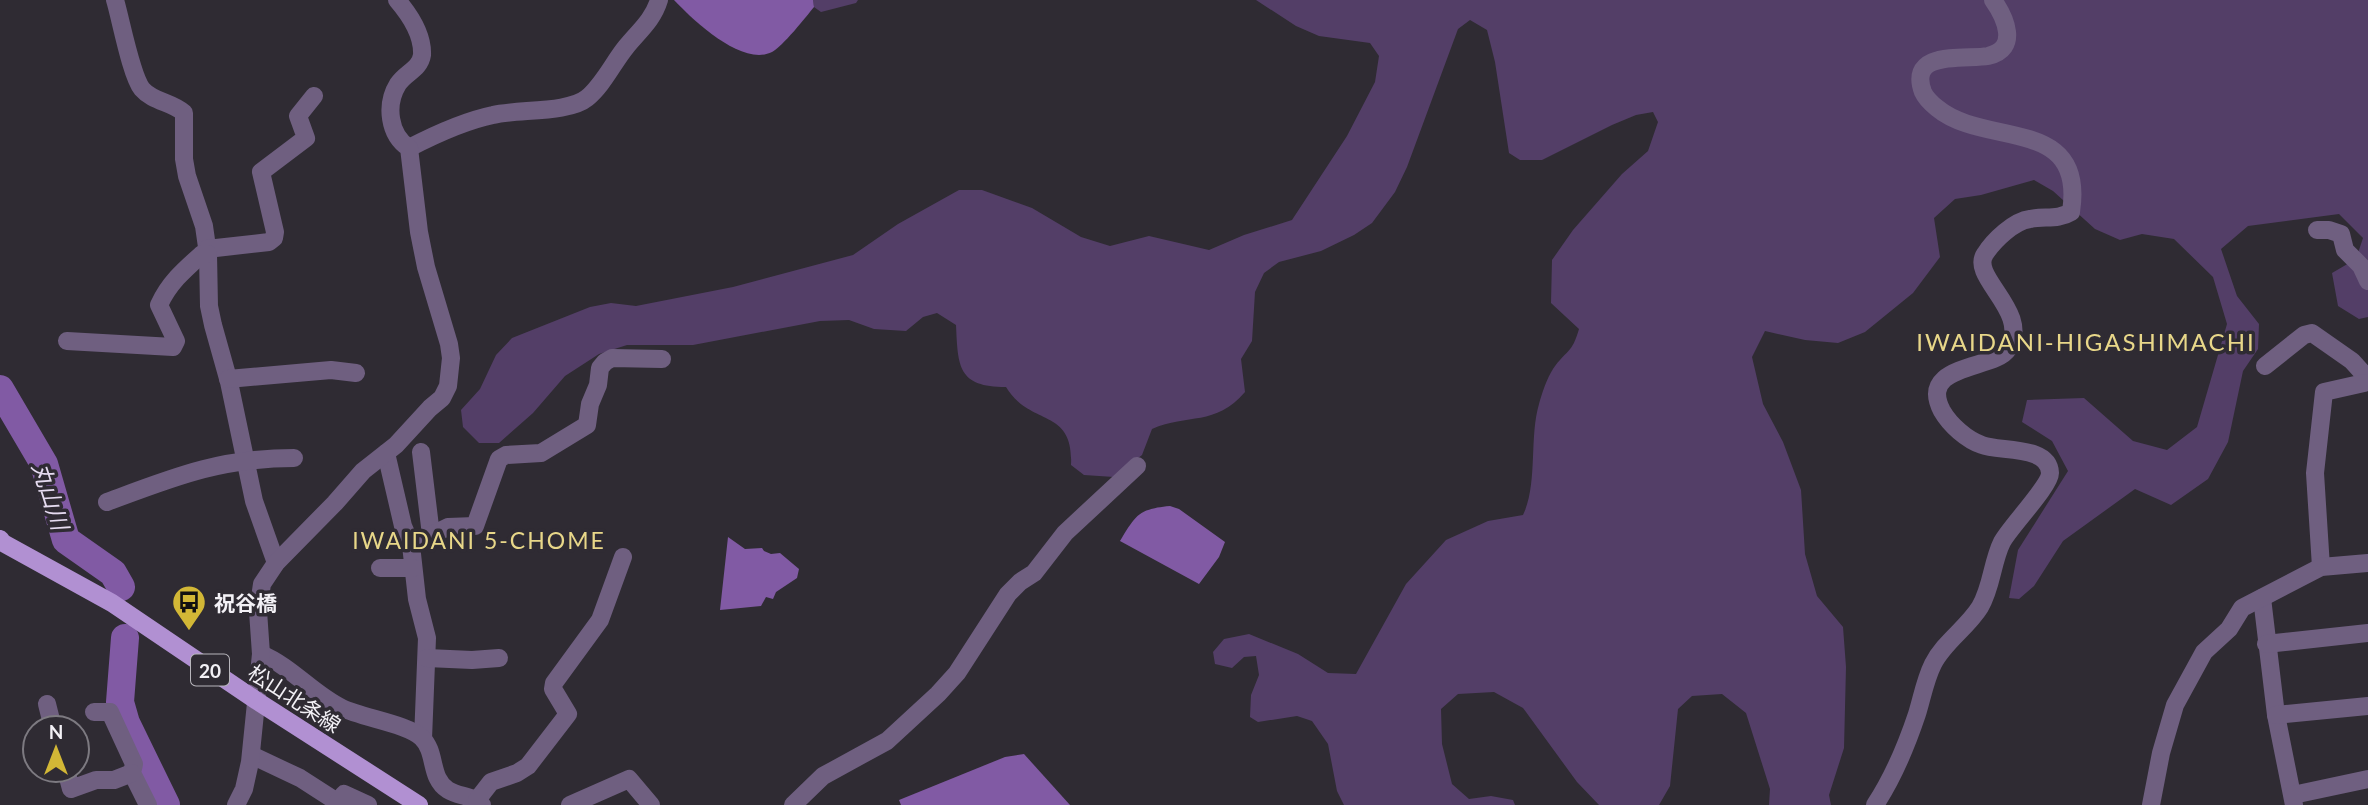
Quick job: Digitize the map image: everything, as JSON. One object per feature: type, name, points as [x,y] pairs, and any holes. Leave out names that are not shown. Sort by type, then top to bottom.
[{"type":"main road","name":"松山北条線","points":[[1,543],[112,603],[257,701],[419,805]]},
{"type":"street","points":[[116,0],[135,75],[141,88],[184,113],[184,159],[204,226],[209,306],[254,501],[276,563]]},
{"type":"street","points":[[236,805],[244,789],[251,755],[261,654],[258,597],[262,584],[276,563],[363,471],[386,453],[442,398],[448,386],[449,344],[426,267],[409,148],[395,136],[391,108],[399,83],[417,67],[422,57],[409,14],[397,0]]},
{"type":"street","points":[[409,148],[451,128],[489,115],[514,110],[562,108],[586,99],[655,14],[659,0]]},
{"type":"street","points":[[1875,805],[1903,756],[1933,663],[1981,604],[2003,539],[2019,522],[2046,485],[2050,475],[2048,464],[2038,456],[1983,446],[1966,437],[1947,419],[1938,393],[1943,380],[1959,369],[2006,353],[2013,340],[2012,323],[2006,303],[1983,273],[1984,255],[2013,226],[2030,218],[2064,216],[2071,212],[2073,200],[2071,177],[2065,162],[2052,148],[2034,139],[1960,123],[1946,116],[1924,94],[1921,81],[1925,68],[1935,60],[1991,55],[2008,41],[2004,15],[1993,0]]},
{"type":"street","points":[[67,341],[173,347],[176,341],[159,305],[177,275],[207,251],[269,242],[274,238],[261,172],[306,138],[298,116],[314,96]]},
{"type":"street","points":[[2317,230],[2340,234],[2345,250],[2361,266],[2368,281]]},
{"type":"street","points":[[2265,366],[2304,335],[2312,333],[2352,360],[2365,379],[2324,392],[2315,473],[2321,568]]},
{"type":"street","points":[[411,545],[448,527],[475,526],[499,458],[506,455],[541,453],[587,425],[600,368],[605,362],[612,358],[662,359]]},
{"type":"street","points":[[228,379],[331,370],[356,373]]},
{"type":"street","points":[[421,452],[431,535]]},
{"type":"street","points":[[386,453],[403,526],[411,545],[416,599],[427,638],[423,739]]},
{"type":"street","points":[[107,502],[200,469],[244,460],[294,458]]},
{"type":"street","points":[[793,805],[823,776],[887,741],[938,694],[957,673],[1008,594],[1034,573],[1065,533],[1137,466]]},
{"type":"street","points":[[261,654],[279,662],[340,707],[412,731],[423,739],[429,749],[434,773],[439,782],[449,791],[480,802],[491,782],[528,766],[568,714],[553,689],[554,683],[600,620],[623,557]]},
{"type":"street","points":[[2151,805],[2167,728],[2175,705],[2204,652],[2229,629],[2242,608],[2321,568],[2368,563]]},
{"type":"street","points":[[380,568],[413,568]]},
{"type":"street","points":[[2262,598],[2276,715],[2294,800],[2368,779]]},
{"type":"street","points":[[2266,644],[2368,633]]},
{"type":"street","points":[[428,658],[472,660],[499,657]]},
{"type":"street","points":[[47,704],[50,714]]},
{"type":"street","points":[[2276,715],[2368,706]]},
{"type":"street","points":[[94,712],[110,712],[134,764],[132,773],[148,805]]},
{"type":"street","points":[[251,755],[300,778],[340,803],[344,794],[368,805]]},
{"type":"street","points":[[91,781],[114,779],[132,773]]},
{"type":"street","points":[[570,805],[629,779],[651,805]]},
{"type":"street","points":[[70,784],[71,789],[84,784]]},
{"type":"shaded area","points":[[674,0],[813,0],[814,7],[776,49],[760,55],[747,53],[719,39]]},
{"type":"shaded area","points":[[813,0],[858,0],[856,3],[821,12],[814,7]]},
{"type":"shaded area","points":[[1256,0],[2368,0],[2368,317],[2359,319],[2338,306],[2332,273],[2356,259],[2363,238],[2339,214],[2248,226],[2221,249],[2237,296],[2259,324],[2258,349],[2243,371],[2228,442],[2208,479],[2171,505],[2135,489],[2063,541],[2034,586],[2019,599],[2009,598],[2018,550],[2068,471],[2052,441],[2022,422],[2027,400],[2084,398],[2133,441],[2167,450],[2197,427],[2227,324],[2213,277],[2174,239],[2142,234],[2120,240],[2095,229],[2053,191],[2034,180],[1981,195],[1955,199],[1934,218],[1940,257],[1913,293],[1865,332],[1838,343],[1805,340],[1765,331],[1752,357],[1763,404],[1783,442],[1801,490],[1805,554],[1817,596],[1843,627],[1846,667],[1844,748],[1829,795],[1831,805],[1769,805],[1770,789],[1746,713],[1722,694],[1692,696],[1678,709],[1670,786],[1659,805],[1599,805],[1577,782],[1523,708],[1494,692],[1458,694],[1441,709],[1442,744],[1452,784],[1469,799],[1491,796],[1513,800],[1515,805],[1344,805],[1337,791],[1328,744],[1312,721],[1297,716],[1258,722],[1250,717],[1251,695],[1259,675],[1256,656],[1244,657],[1232,668],[1215,664],[1213,652],[1224,639],[1249,634],[1298,654],[1328,673],[1356,674],[1406,584],[1446,540],[1488,521],[1523,515],[1528,503],[1534,431],[1540,400],[1551,373],[1571,348],[1579,329],[1551,303],[1552,260],[1573,230],[1622,174],[1648,151],[1658,122],[1653,112],[1636,115],[1542,160],[1520,160],[1509,153],[1495,62],[1487,30],[1470,20],[1458,29],[1407,167],[1395,192],[1372,223],[1321,251],[1279,262],[1264,273],[1255,292],[1252,341],[1241,359],[1245,392],[1234,403],[1212,415],[1152,429],[1142,455],[1114,477],[1084,475],[1071,465],[1070,447],[1058,425],[1027,408],[1006,387],[978,383],[970,378],[960,363],[956,325],[937,313],[923,317],[906,331],[874,329],[849,320],[820,321],[693,345],[627,345],[599,354],[565,376],[533,413],[499,443],[479,443],[463,427],[461,410],[480,389],[496,355],[512,338],[590,307],[611,303],[636,306],[733,287],[853,255],[898,224],[959,190],[982,190],[1032,208],[1081,237],[1110,246],[1149,236],[1209,250],[1244,235],[1292,220],[1347,136],[1375,82],[1379,56],[1370,43],[1319,36],[1296,26]]},
{"type":"shaded area","points":[[1170,506],[1179,509],[1225,542],[1219,557],[1199,584],[1120,541],[1139,515],[1151,509]]},
{"type":"shaded area","points":[[728,537],[745,549],[762,548],[771,554],[780,553],[799,569],[797,578],[776,592],[773,599],[766,597],[761,606],[720,610]]},
{"type":"shaded area","points":[[1024,754],[1070,805],[901,805],[899,800],[1005,757]]},
{"type":"waterway","name":"丸山川","points":[[0,389],[44,464],[66,540],[113,573],[121,587]]},
{"type":"waterway","name":"丸山川","points":[[125,638],[120,702],[126,723],[166,805]]},
{"type":"place","name":"祝谷橋","points":[[189,632]]},
{"type":"district","name":"IWAIDANI-HIGASHIMACHI","points":[[2086,341]]},
{"type":"district","name":"IWAIDANI 5-CHOME","points":[[479,540]]}]
